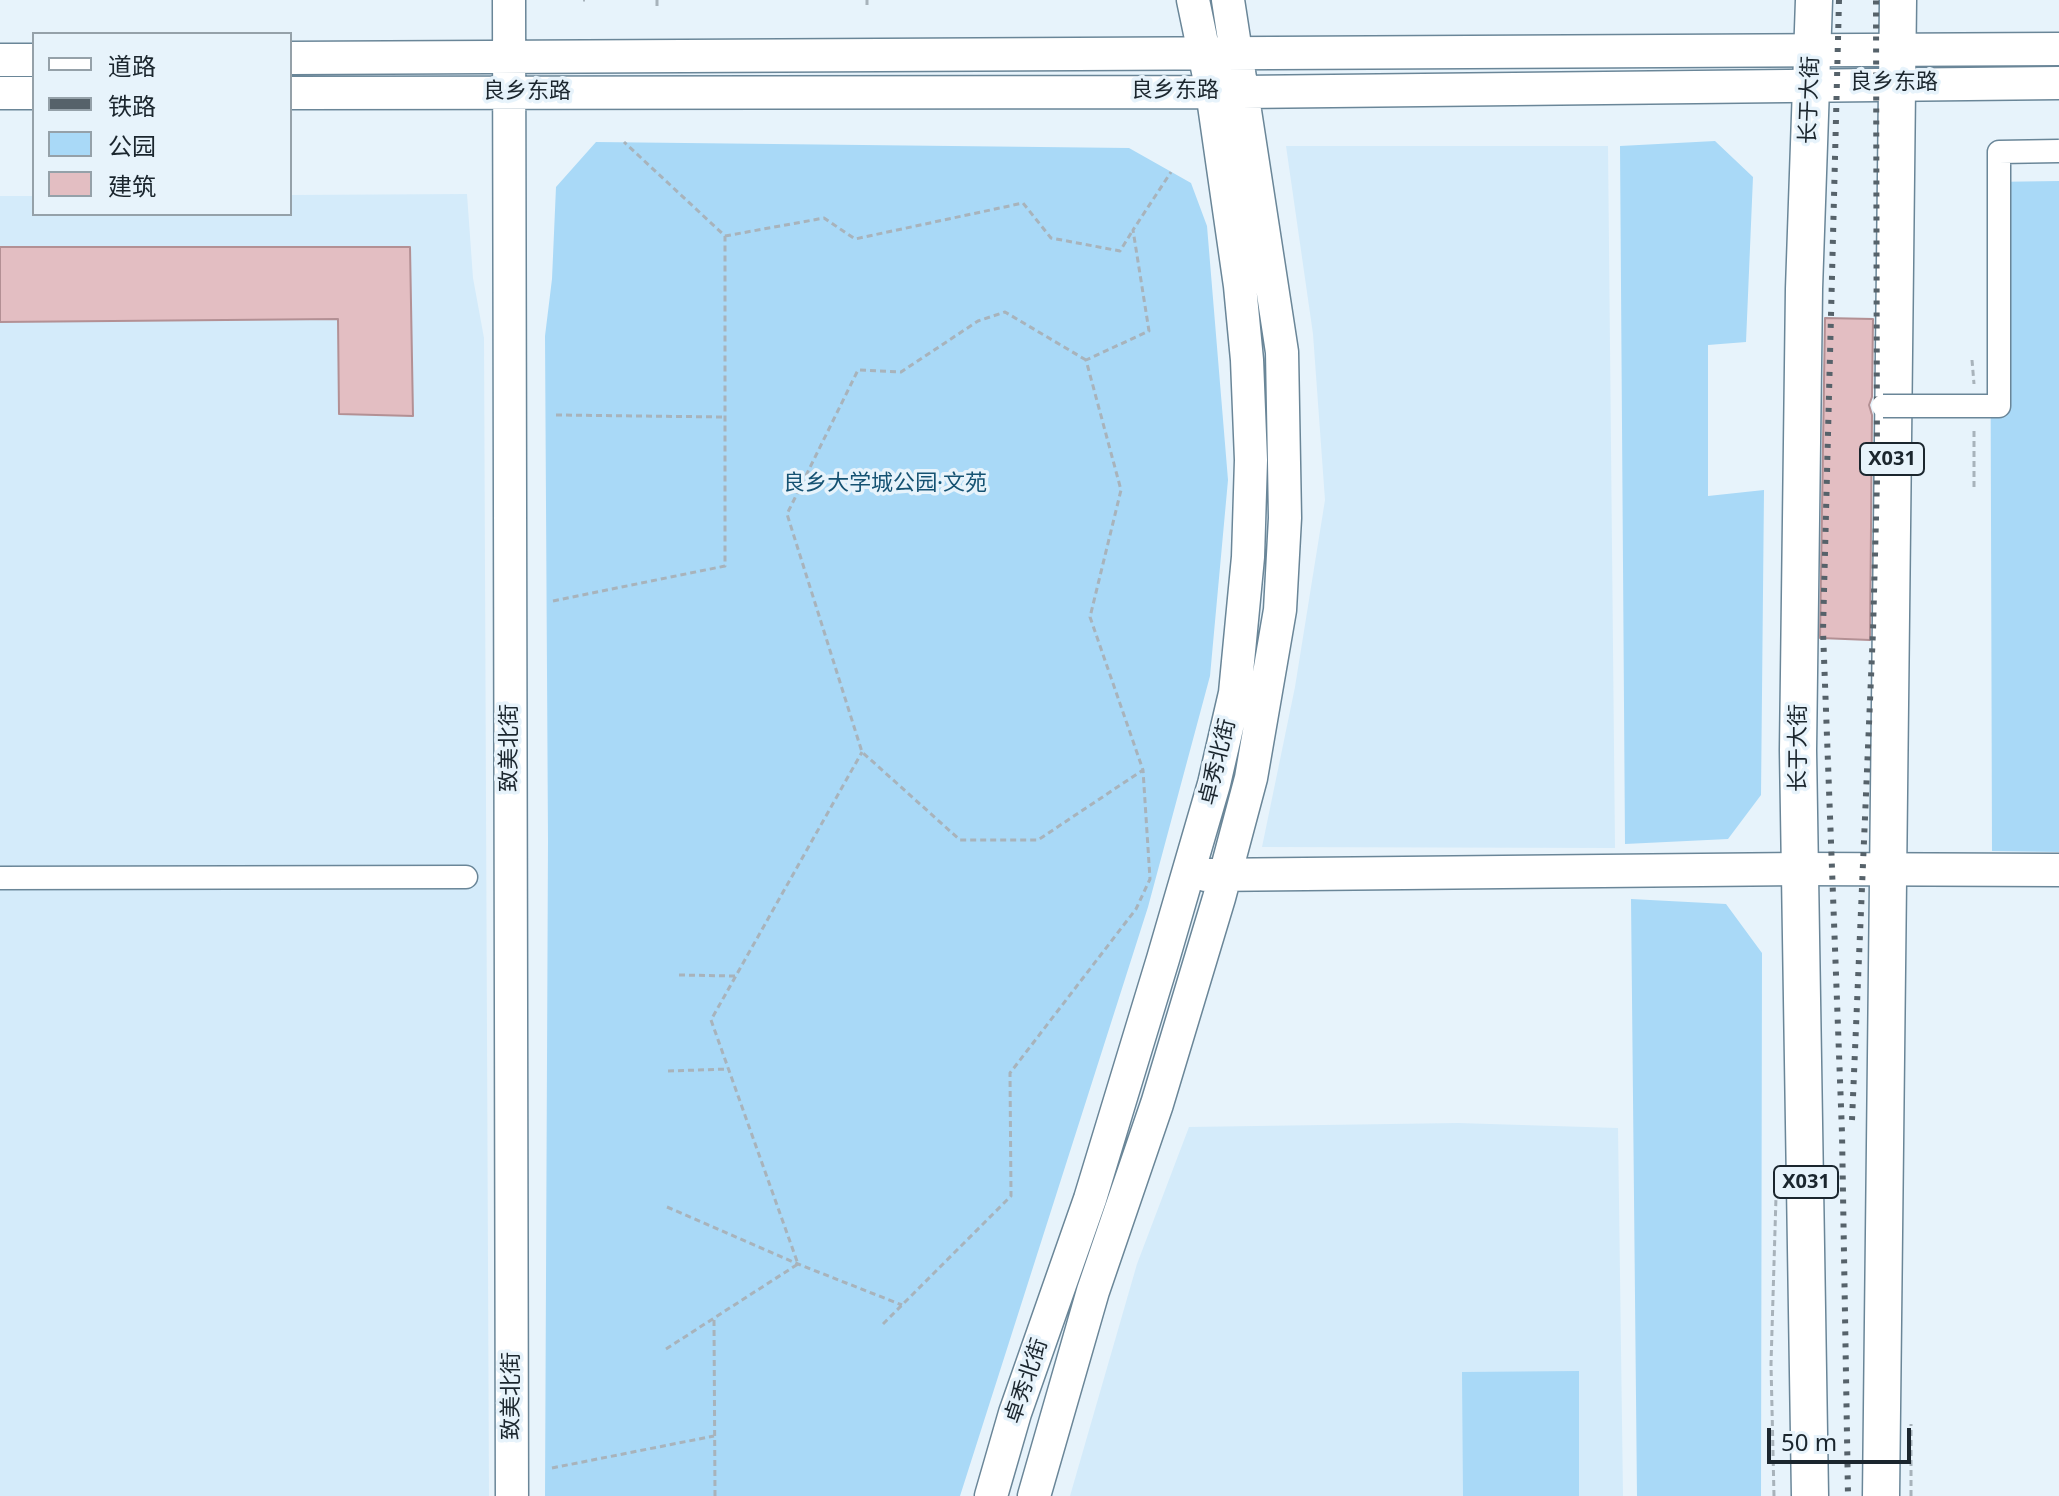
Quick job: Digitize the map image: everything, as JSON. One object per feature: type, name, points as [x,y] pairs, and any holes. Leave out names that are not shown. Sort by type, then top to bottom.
[{"type":"main road","name":"致美北街","points":[[509,0],[512,1496]]},
{"type":"main road","name":"卓秀北街","points":[[991,1496],[1015,1413],[1090,1199],[1188,875],[1235,693],[1248,557],[1250,488],[1246,346],[1227,91],[1203,52],[1193,0]]},
{"type":"main road","points":[[1034,1496],[1093,1291],[1157,1104],[1225,875],[1251,778],[1280,610],[1285,518],[1282,352],[1227,91],[1236,53],[1228,0]]},
{"type":"main road","name":"长于大街","points":[[1810,1496],[1798,750],[1801,486],[1814,0]]},
{"type":"main road","name":"X031","points":[[1881,1496],[1898,0]]},
{"type":"main road","name":"良乡东路","points":[[292,93],[1227,91],[1896,66],[2059,49]]},
{"type":"main road","name":"良乡东路","points":[[292,58],[1203,52],[1811,67]]},
{"type":"main road","points":[[0,60],[32,60]]},
{"type":"main road","name":"良乡东路","points":[[1896,66],[2059,83]]},
{"type":"main road","points":[[0,93],[32,93]]},
{"type":"main road","points":[[1188,875],[1800,869],[2059,870]]},
{"type":"street","points":[[1883,406],[1999,406],[1999,152],[2059,151]]},
{"type":"street","points":[[0,878],[466,877]]},
{"type":"path","points":[[657,0],[657,8]]},
{"type":"path","points":[[553,601],[725,566],[725,236],[624,142]]},
{"type":"path","points":[[725,236],[824,218],[855,239],[1023,203],[1051,238],[1120,251],[1171,172]]},
{"type":"path","points":[[1086,360],[1149,331],[1133,230]]},
{"type":"path","points":[[883,1324],[1011,1196],[1010,1073],[1136,909],[1150,879],[1143,770],[1090,617],[1121,490],[1086,360],[1005,312],[978,321],[901,372],[858,370],[787,514],[862,752],[960,840],[1038,840],[1143,770]]},
{"type":"path","points":[[1972,360],[1974,487]]},
{"type":"path","points":[[556,415],[724,417]]},
{"type":"path","points":[[798,1264],[711,1020],[862,752]]},
{"type":"path","points":[[679,975],[736,976]]},
{"type":"path","points":[[668,1071],[729,1069]]},
{"type":"path","points":[[667,1207],[902,1305]]},
{"type":"path","points":[[666,1349],[798,1264]]},
{"type":"path","points":[[714,1318],[715,1496]]},
{"type":"path","points":[[552,1468],[714,1436]]},
{"type":"shaded area","points":[[1286,146],[1608,146],[1615,848],[1262,847],[1295,687],[1325,500],[1313,334]]},
{"type":"shaded area","points":[[467,194],[473,278],[484,338],[489,1496],[0,1496],[0,196],[32,196],[32,216],[292,216],[292,195]]},
{"type":"shaded area","points":[[1458,1123],[1618,1128],[1623,1496],[1070,1496],[1137,1264],[1189,1127]]},
{"type":"green space","points":[[1715,141],[1753,177],[1746,342],[1708,345],[1708,496],[1764,490],[1761,795],[1728,839],[1625,844],[1620,146]]},
{"type":"green space","name":"良乡大学城公园·文苑","points":[[596,142],[1129,148],[1191,183],[1207,226],[1228,480],[1210,676],[1148,907],[960,1496],[545,1496],[548,841],[545,336],[552,279],[556,187]]},
{"type":"green space","points":[[2059,181],[2059,852],[1992,851],[1990,182]]},
{"type":"green space","points":[[1631,899],[1726,904],[1762,953],[1761,1496],[1637,1496]]},
{"type":"green space","points":[[1579,1371],[1579,1496],[1463,1496],[1462,1372]]},
{"type":"building","points":[[0,247],[410,247],[413,416],[339,414],[338,319],[0,322]]},
{"type":"building","points":[[1825,318],[1873,319],[1872,397],[1869,405],[1872,415],[1870,640],[1820,638]]},
{"type":"railway","points":[[1839,0],[1823,631],[1842,1133],[1848,1496]]},
{"type":"railway","points":[[1852,1120],[1877,480],[1876,0]]}]
